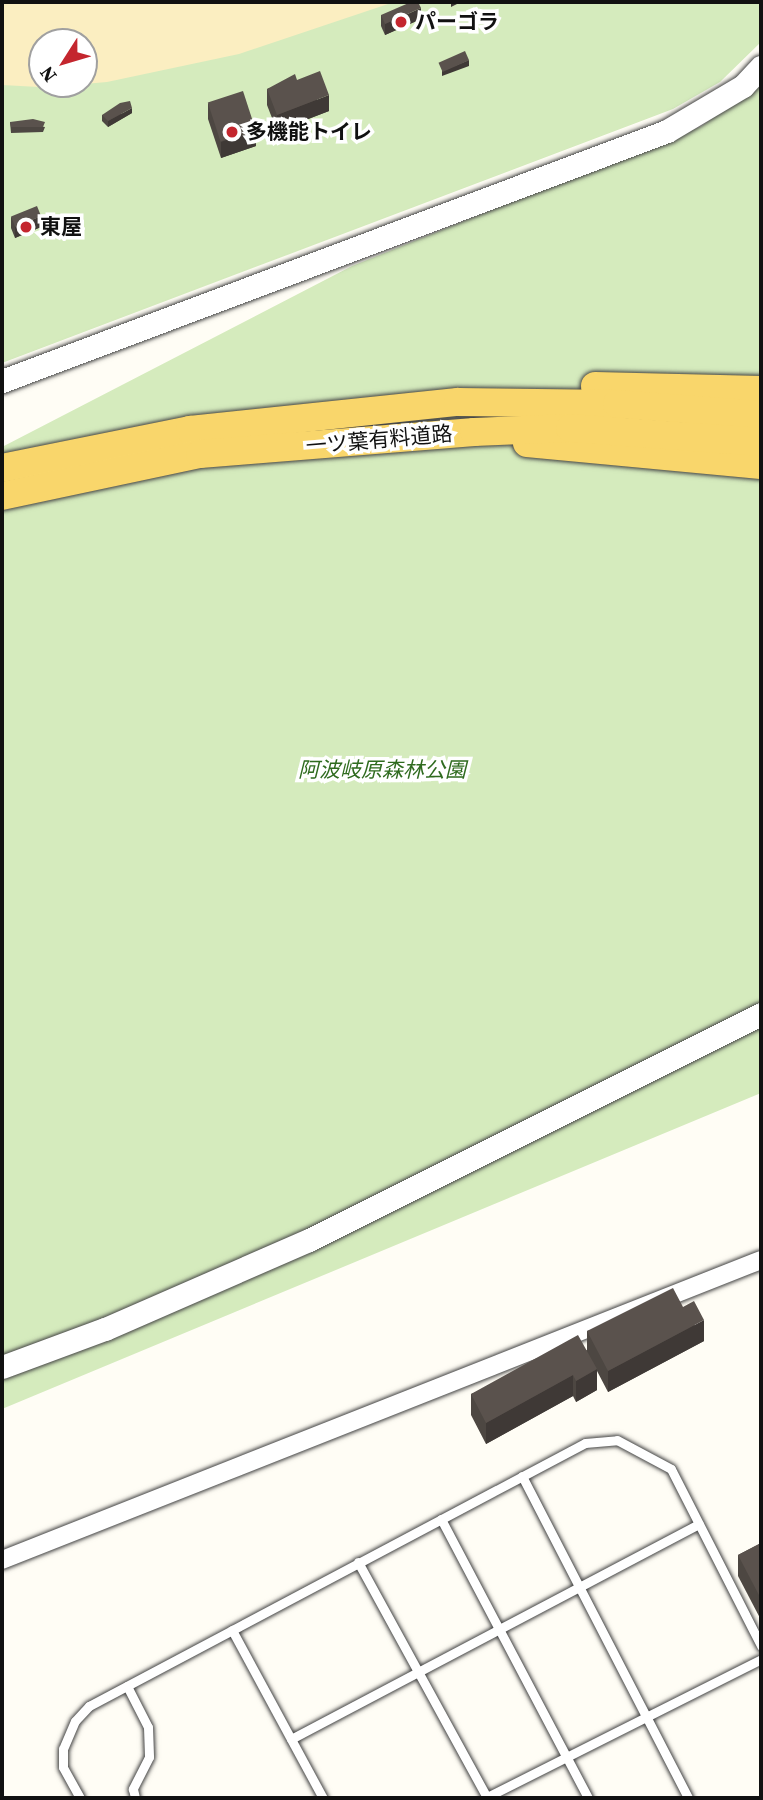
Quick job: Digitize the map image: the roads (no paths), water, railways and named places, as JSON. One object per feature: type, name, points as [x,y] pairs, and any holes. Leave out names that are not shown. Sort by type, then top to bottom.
[{"type":"main road","points":[[458,402],[499,389],[612,385],[761,390]]},
{"type":"main road","name":"一ツ葉有料道路","points":[[2,467],[190,430],[458,402],[617,404],[761,415]]},
{"type":"main road","name":"一ツ葉有料道路","points":[[2,496],[200,454],[474,432],[570,428],[761,442]]},
{"type":"main road","points":[[474,432],[545,446],[761,465]]},
{"type":"street","points":[[2,380],[667,131],[721,101],[761,67]]},
{"type":"street","points":[[2,1367],[105,1329],[153,1304],[309,1240],[761,1014]]},
{"type":"street","points":[[2,1560],[761,1260]]},
{"type":"street","points":[[2,1352],[107,1313],[153,1304]]},
{"type":"lane","points":[[79,1798],[64,1767],[68,1737],[89,1706],[585,1443],[617,1440],[671,1469],[761,1646]]},
{"type":"lane","points":[[522,1476],[688,1798]]},
{"type":"lane","points":[[441,1519],[588,1798]]},
{"type":"lane","points":[[291,1739],[419,1674],[699,1524]]},
{"type":"lane","points":[[358,1562],[486,1798],[761,1659]]},
{"type":"lane","points":[[232,1630],[323,1798]]},
{"type":"lane","points":[[127,1686],[148,1727],[149,1757],[133,1788],[135,1798]]},
{"type":"place","name":"パーゴラ","points":[[401,22]]},
{"type":"place","name":"多機能トイレ","points":[[232,132]]},
{"type":"place","name":"東屋","points":[[26,227]]},
{"type":"park label","name":"阿波岐原森林公園","points":[[382,770]]}]
